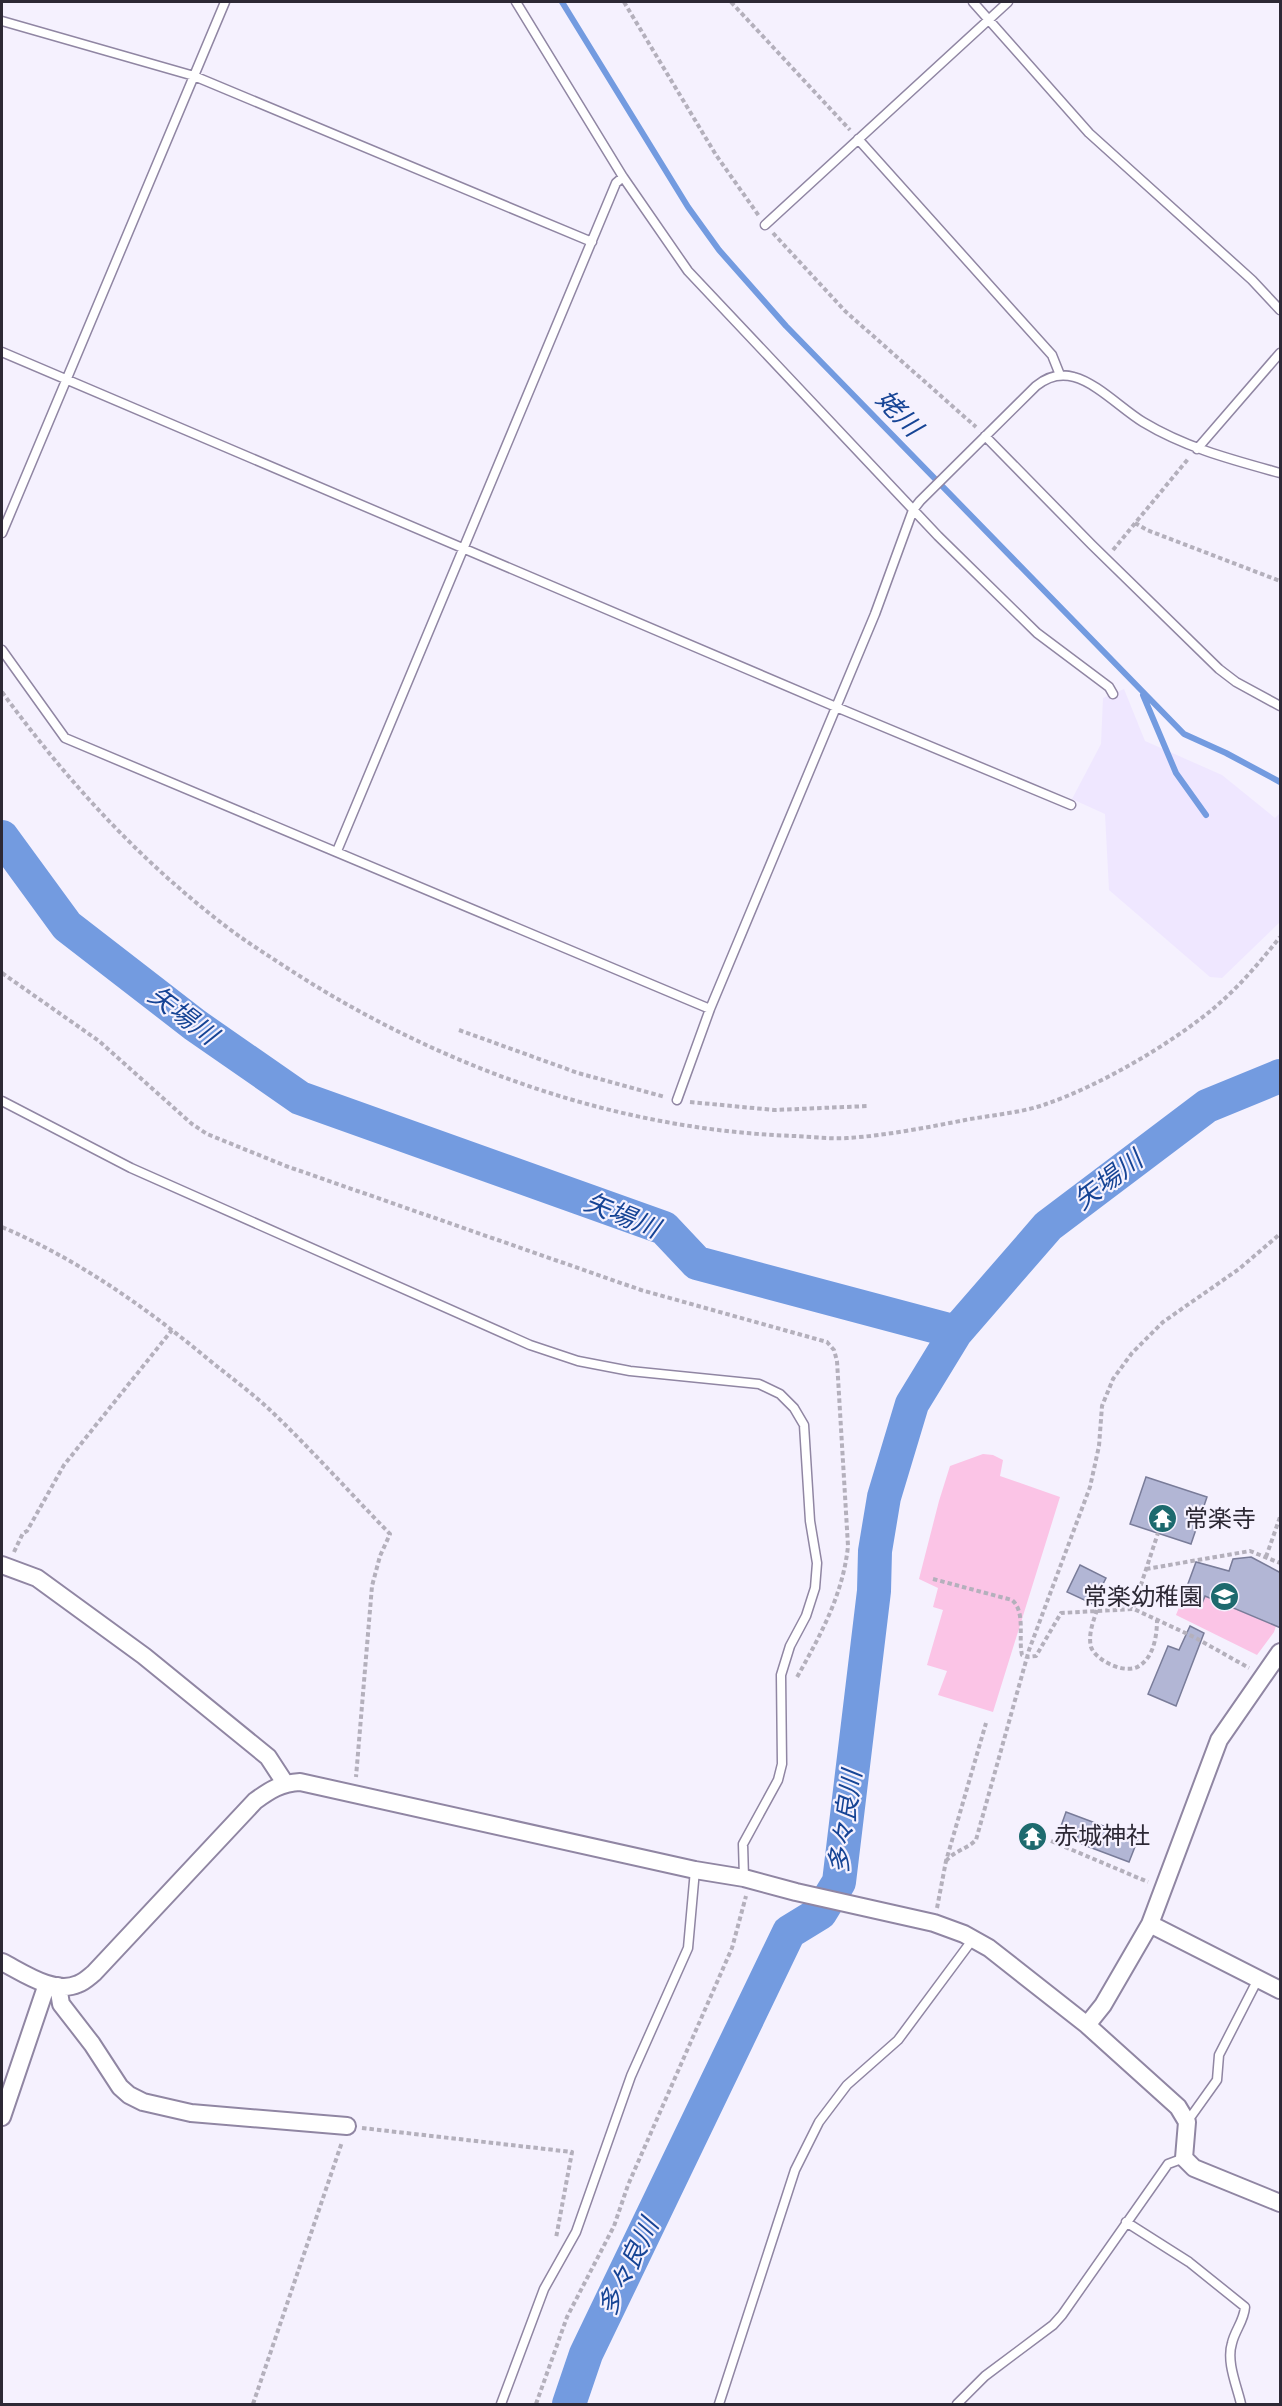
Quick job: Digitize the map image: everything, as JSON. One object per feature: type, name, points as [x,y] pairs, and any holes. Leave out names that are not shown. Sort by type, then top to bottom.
[{"type":"street","points":[[5,1566],[37,1578],[144,1656],[268,1757],[285,1783]]},
{"type":"street","points":[[1087,2025],[1102,2005],[1150,1924],[1220,1740],[1262,1676],[1281,1652]]},
{"type":"street","points":[[2,1962],[53,1985],[77,1985],[94,1973],[255,1801],[269,1790],[285,1783],[300,1782],[863,1906],[934,1923],[973,1939],[988,1948],[1087,2025],[1178,2107],[1187,2122],[1184,2158],[1194,2168],[1281,2203]]},
{"type":"street","points":[[1150,1924],[1281,1990]]},
{"type":"street","points":[[2,2117],[53,1985]]},
{"type":"street","points":[[53,1985],[61,2004],[92,2044],[120,2087],[129,2095],[144,2102],[191,2113],[347,2126]]},
{"type":"lane","points":[[2,533],[225,2]]},
{"type":"lane","points":[[516,2],[623,177],[688,271],[913,510],[1037,633],[1109,687],[1113,694]]},
{"type":"lane","points":[[973,2],[1089,133],[1252,280],[1281,310]]},
{"type":"lane","points":[[765,225],[1008,2]]},
{"type":"lane","points":[[2,21],[194,76],[592,242]]},
{"type":"lane","points":[[858,139],[1052,355],[1060,375]]},
{"type":"lane","points":[[337,851],[616,183],[623,177]]},
{"type":"lane","points":[[2,352],[1071,805]]},
{"type":"lane","points":[[1197,449],[1281,353]]},
{"type":"lane","points":[[677,1100],[710,1009],[875,614],[913,510],[920,501],[1036,386],[1060,375],[1076,377],[1142,422],[1197,449],[1281,473]]},
{"type":"lane","points":[[985,435],[1106,559],[1219,669],[1236,682],[1281,706]]},
{"type":"lane","points":[[2,650],[65,738],[710,1009]]},
{"type":"lane","points":[[2,1101],[131,1168],[530,1344],[578,1360],[630,1371],[759,1384],[780,1394],[794,1408],[804,1425],[810,1521],[817,1563],[815,1588],[806,1616],[790,1646],[781,1675],[782,1764],[778,1780],[743,1844],[748,1880]]},
{"type":"lane","points":[[501,2404],[544,2289],[576,2232],[631,2076],[688,1948],[695,1870]]},
{"type":"lane","points":[[719,2404],[795,2170],[819,2122],[847,2085],[898,2040],[973,1939]]},
{"type":"lane","points":[[1187,2122],[1217,2080],[1219,2055],[1258,1979]]},
{"type":"lane","points":[[957,2404],[985,2376],[1053,2325],[1168,2164],[1184,2158]]},
{"type":"lane","points":[[1126,2222],[1189,2262],[1245,2307],[1242,2321],[1232,2342],[1230,2356],[1241,2404]]},
{"type":"path","points":[[624,2],[716,155],[765,225],[845,310],[985,435]]},
{"type":"path","points":[[730,2],[858,139]]},
{"type":"path","points":[[1106,559],[1197,449]]},
{"type":"path","points":[[1135,523],[1147,530],[1281,581]]},
{"type":"path","points":[[2,692],[41,746],[109,824],[170,880],[230,930],[299,976],[352,1008],[463,1062],[580,1102],[705,1130],[848,1138],[948,1124],[1043,1105],[1097,1083],[1164,1043],[1213,1008],[1252,971],[1281,937]]},
{"type":"path","points":[[2,973],[99,1041],[192,1124],[207,1134],[286,1166],[641,1290],[827,1342],[834,1350],[837,1362],[848,1545],[846,1571],[839,1595],[823,1628],[780,1705]]},
{"type":"path","points":[[459,1030],[578,1073],[677,1100],[774,1110],[869,1106]]},
{"type":"path","points":[[2,1227],[44,1245],[144,1308],[172,1330],[269,1410],[390,1534],[380,1556],[372,1586],[354,1795]]},
{"type":"path","points":[[946,1861],[951,1855],[969,1847],[976,1839],[1027,1657],[1090,1487],[1099,1446],[1102,1406],[1113,1379],[1132,1353],[1163,1322],[1239,1269],[1281,1234]]},
{"type":"path","points":[[5,1566],[64,1465],[172,1330]]},
{"type":"path","points":[[1266,1557],[1281,1517]]},
{"type":"path","points":[[1133,1609],[1158,1533]]},
{"type":"path","points":[[1146,1569],[1250,1551],[1281,1563]]},
{"type":"path","points":[[933,1579],[1016,1603],[1020,1611],[1019,1643],[1022,1655],[1027,1657],[1036,1656],[1061,1613],[1133,1609]]},
{"type":"path","points":[[1108,1597],[1194,1637],[1262,1676]]},
{"type":"path","points":[[1096,1610],[1090,1635],[1091,1648],[1098,1657],[1113,1665],[1129,1669],[1139,1667],[1149,1654],[1157,1636],[1157,1620]]},
{"type":"path","points":[[934,1923],[946,1861],[986,1723]]},
{"type":"path","points":[[1050,1841],[1162,1888]]},
{"type":"path","points":[[536,2404],[567,2317],[614,2226],[628,2185],[732,1948],[748,1880]]},
{"type":"path","points":[[253,2404],[347,2126],[572,2152],[556,2239]]},
{"type":"shaded area","points":[[1124,689],[1145,741],[1222,775],[1275,818],[1280,813],[1280,922],[1222,978],[1210,977],[1109,890],[1105,814],[1072,799],[1101,744],[1103,698]]},
{"type":"shaded area","points":[[983,1454],[993,1455],[1003,1460],[1000,1476],[1060,1497],[993,1712],[938,1695],[947,1671],[927,1665],[943,1610],[933,1607],[938,1588],[919,1579],[950,1466]]},
{"type":"shaded area","points":[[1205,1596],[1276,1626],[1257,1655],[1176,1615],[1182,1600],[1201,1606]]},
{"type":"building","points":[[1146,1477],[1207,1497],[1191,1544],[1130,1524]]},
{"type":"building","points":[[1251,1557],[1281,1573],[1281,1628],[1205,1596],[1201,1606],[1182,1600],[1196,1562],[1229,1571],[1233,1559]]},
{"type":"building","points":[[1080,1565],[1106,1578],[1093,1604],[1067,1592]]},
{"type":"building","points":[[1190,1626],[1204,1633],[1176,1706],[1148,1694],[1168,1646],[1179,1650]]},
{"type":"building","points":[[1066,1812],[1138,1839],[1129,1862],[1076,1842],[1079,1833],[1061,1826]]},
{"type":"waterway","name":"姥川","points":[[562,2],[688,207],[719,250],[786,326],[1184,734],[1280,782]]},
{"type":"waterway","points":[[1143,695],[1176,773],[1206,815]]},
{"type":"waterway","name":"矢場川","points":[[2,837],[67,926],[195,1025],[300,1098],[664,1228],[697,1263],[956,1332]]},
{"type":"waterway","name":"多々良川","points":[[569,2404],[586,2354],[789,1932],[820,1913],[839,1882],[874,1591],[875,1551],[884,1497],[912,1404],[956,1332],[1048,1226],[1207,1106],[1280,1076]]},
{"type":"place","name":"常楽寺","points":[[1163,1519]]},
{"type":"place","name":"常楽幼稚園","points":[[1224,1597]]},
{"type":"place","name":"赤城神社","points":[[1033,1836]]}]
